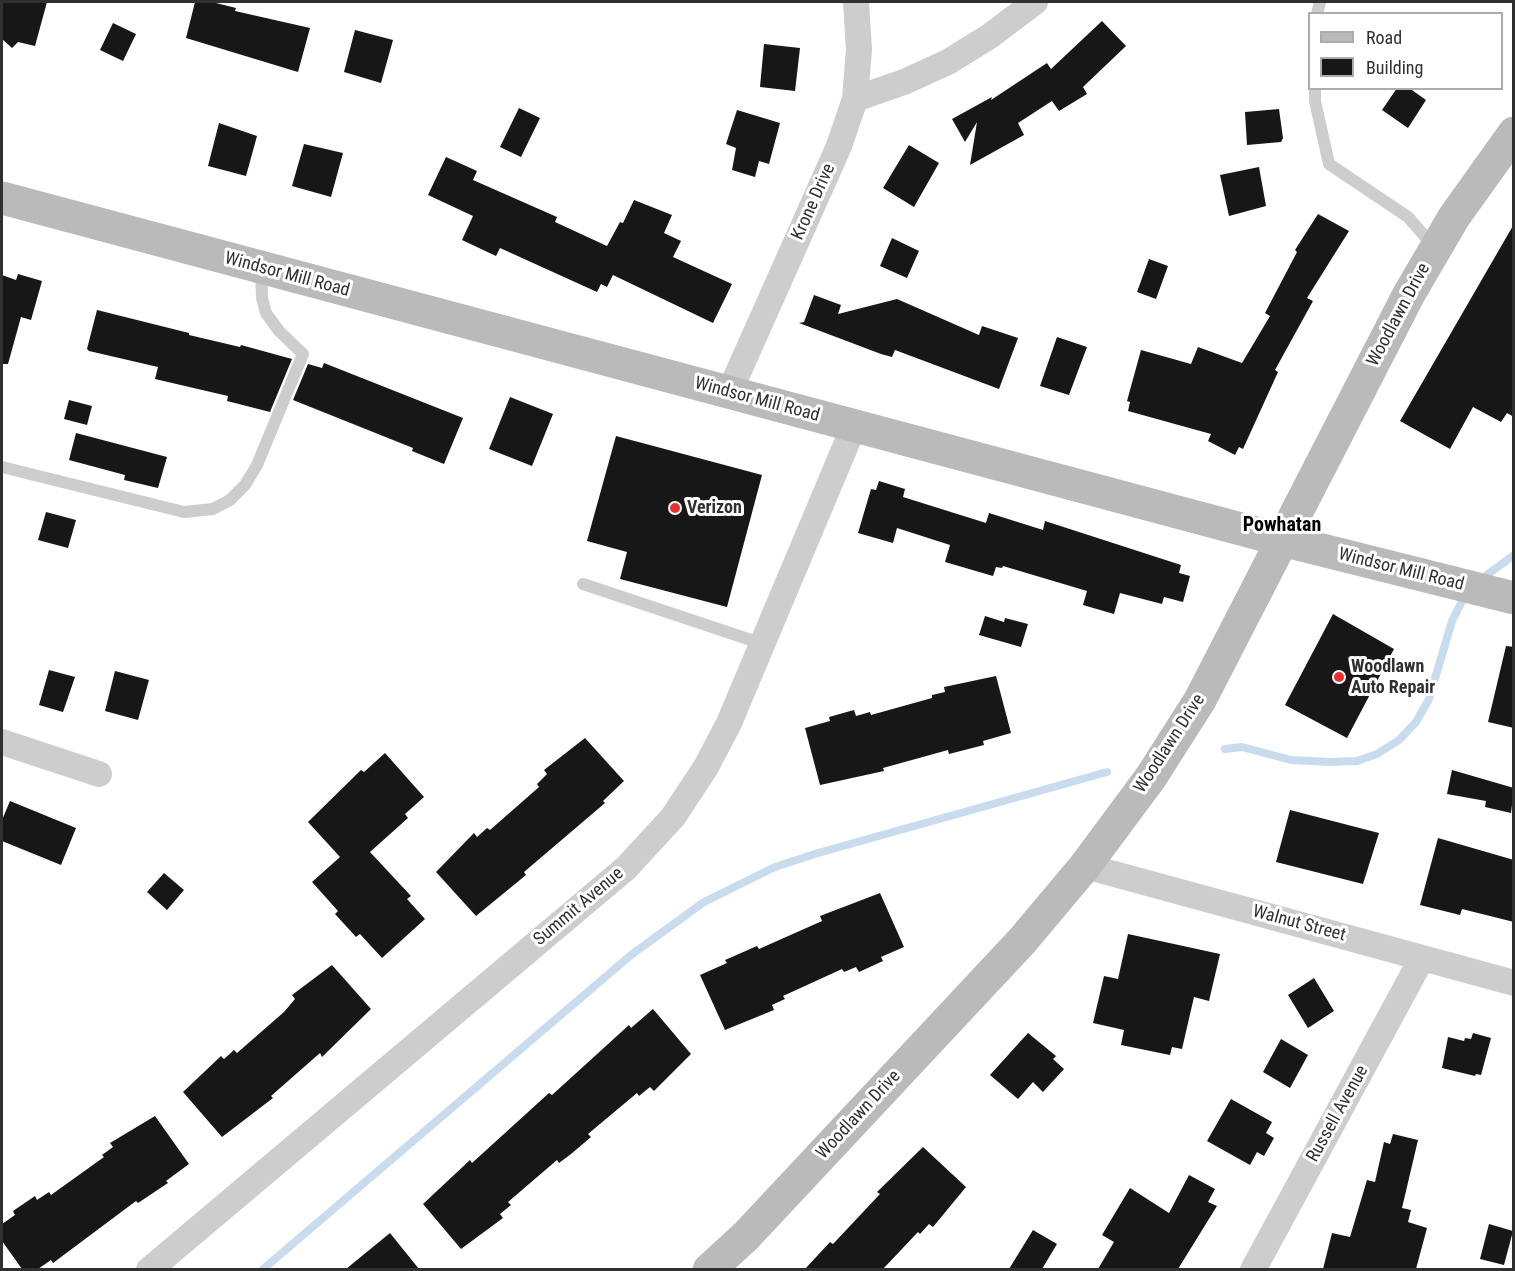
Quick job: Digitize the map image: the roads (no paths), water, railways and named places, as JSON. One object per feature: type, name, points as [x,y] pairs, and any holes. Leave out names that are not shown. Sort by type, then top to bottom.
[{"type":"main road","name":"Woodlawn Drive","points":[[709,1269],[746,1236],[1022,941],[1085,866],[1150,777],[1200,700],[1409,294],[1454,217],[1514,133]]},
{"type":"main road","name":"Windsor Mill Road","points":[[2,198],[1282,540],[1486,591]]},
{"type":"street","name":"Krone Drive","points":[[729,393],[838,146],[855,99],[859,50],[856,2]]},
{"type":"street","points":[[855,99],[904,82],[948,62],[990,36],[1035,2]]},
{"type":"street","name":"Summit Avenue","points":[[149,1269],[626,867],[673,817],[706,767],[729,723],[854,426]]},
{"type":"street","points":[[2,742],[99,774]]},
{"type":"street","name":"Walnut Street","points":[[1085,866],[1514,982]]},
{"type":"street","name":"Russell Avenue","points":[[1253,1269],[1422,957]]},
{"type":"lane","points":[[1315,90],[1315,101],[1329,164],[1408,217],[1436,249]]},
{"type":"lane","points":[[2,467],[184,512],[213,509],[230,500],[245,485],[257,465],[303,354],[279,332],[266,313],[262,298],[261,268]]},
{"type":"lane","points":[[583,584],[763,644]]},
{"type":"waterway","points":[[1480,580],[1514,555]]},
{"type":"waterway","points":[[1225,749],[1242,747],[1291,760],[1357,761],[1377,754],[1399,740],[1416,722],[1429,699],[1452,621],[1465,595]]},
{"type":"waterway","points":[[262,1270],[631,955],[704,902],[775,867],[818,853],[1107,772]]},
{"type":"place","name":"Verizon","points":[[675,508]]},
{"type":"place","name":"Woodlawn Auto Repair","points":[[1339,677]]},
{"type":"district","name":"Powhatan","points":[[1282,526]]}]
